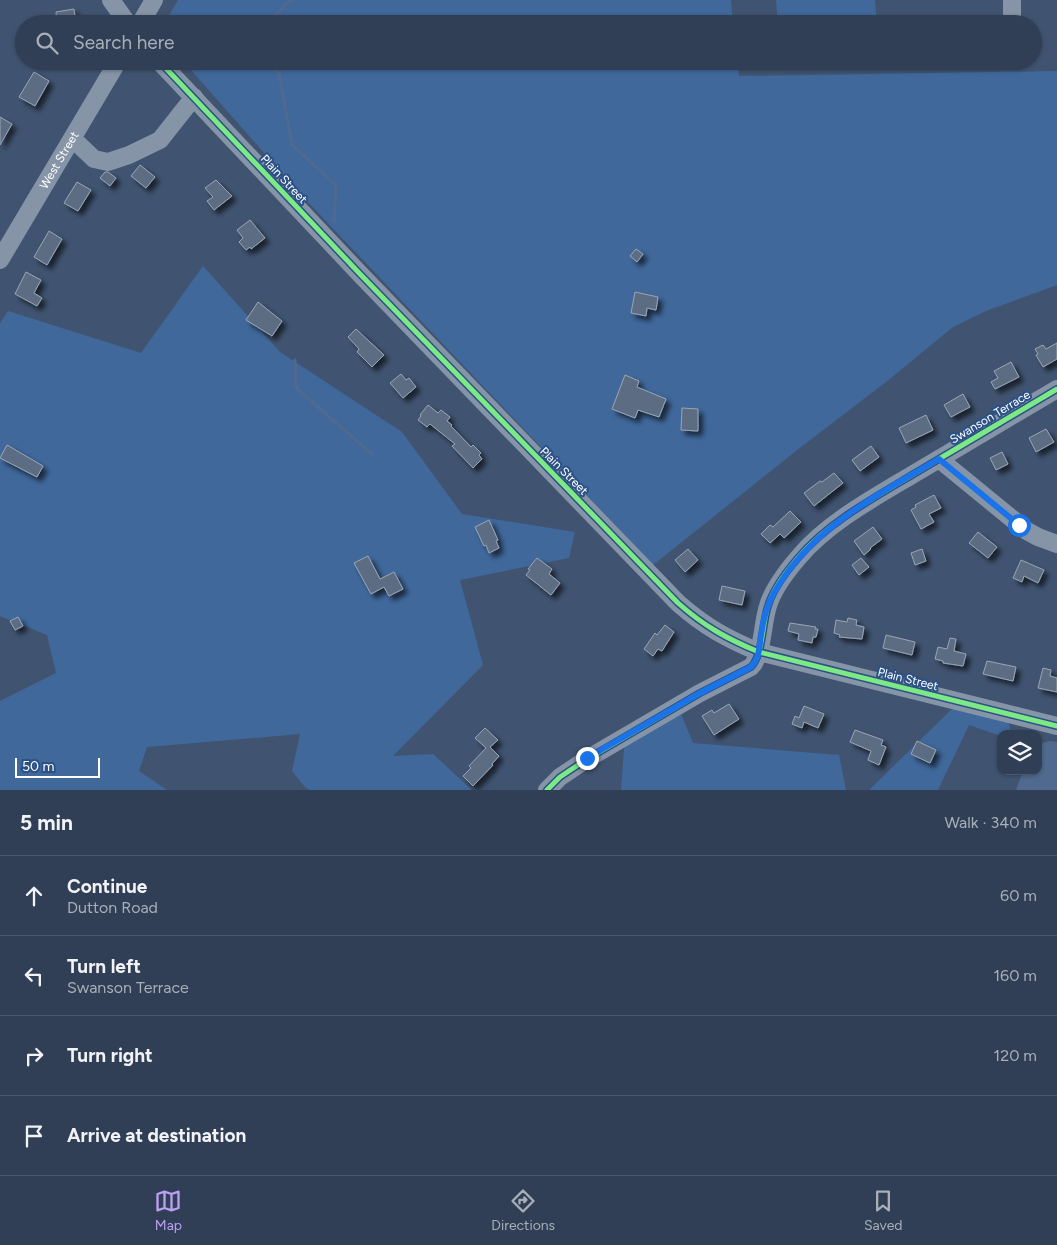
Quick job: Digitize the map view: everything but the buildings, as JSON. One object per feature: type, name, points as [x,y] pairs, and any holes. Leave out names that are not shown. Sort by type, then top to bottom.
[{"type":"street","points":[[111,0],[122,15]]},
{"type":"street","points":[[145,15],[154,0]]},
{"type":"street","points":[[1012,0],[1012,15]]},
{"type":"street","name":"West Street","points":[[0,260],[113,70]]},
{"type":"street","name":"Plain Street","points":[[168,70],[360,274],[678,604],[698,620],[718,634],[759,652],[1057,726]]},
{"type":"street","points":[[73,139],[94,159],[108,162],[129,155],[160,140],[194,97]]},
{"type":"street","name":"Swanson Terrace","points":[[759,652],[768,604],[781,581],[799,557],[822,535],[864,504],[1057,389]]},
{"type":"street","points":[[939,459],[1027,531],[1057,544]]},
{"type":"street","points":[[547,790],[560,776],[587,758],[700,693],[751,667],[757,660],[759,652]]},
{"type":"shaded area","points":[[178,0],[731,0],[732,15],[169,15]]},
{"type":"shaded area","points":[[776,0],[875,0],[876,15],[777,15]]},
{"type":"shaded area","points":[[191,70],[738,70],[739,76],[1057,71],[1057,285],[986,311],[953,327],[653,565],[304,198]]},
{"type":"shaded area","points":[[203,266],[280,352],[402,432],[462,514],[575,532],[569,558],[460,580],[483,665],[393,756],[433,754],[472,790],[310,790],[305,787],[292,771],[300,734],[147,747],[139,771],[167,790],[0,790],[0,701],[56,673],[47,635],[0,616],[0,323],[8,311],[141,353]]},
{"type":"shaded area","points":[[952,709],[1008,719],[1010,730],[997,730],[997,735],[969,725],[938,790],[869,790]]},
{"type":"shaded area","points":[[681,714],[693,743],[839,755],[846,790],[621,790],[625,736]]},
{"type":"shaded area","points":[[1057,742],[1057,790],[1016,790],[1022,775],[1042,775],[1042,743]]},
{"type":"waterway","points":[[276,15],[287,3],[293,0]]},
{"type":"waterway","points":[[276,70],[279,73],[292,145],[336,185],[334,221]]},
{"type":"waterway","points":[[295,360],[296,388],[373,455]]},
{"type":"cycle path","points":[[167,70],[360,274],[678,603],[697,619],[726,637],[759,652],[1057,726]]},
{"type":"cycle path","points":[[547,790],[560,777],[587,759],[700,693],[751,667],[758,655],[770,600],[780,581],[793,563],[810,545],[838,521],[1057,389]]},
{"type":"route","points":[[587,758],[700,693],[751,667],[757,660],[768,604],[781,581],[799,557],[822,535],[871,499],[939,459],[1019,525]]}]
